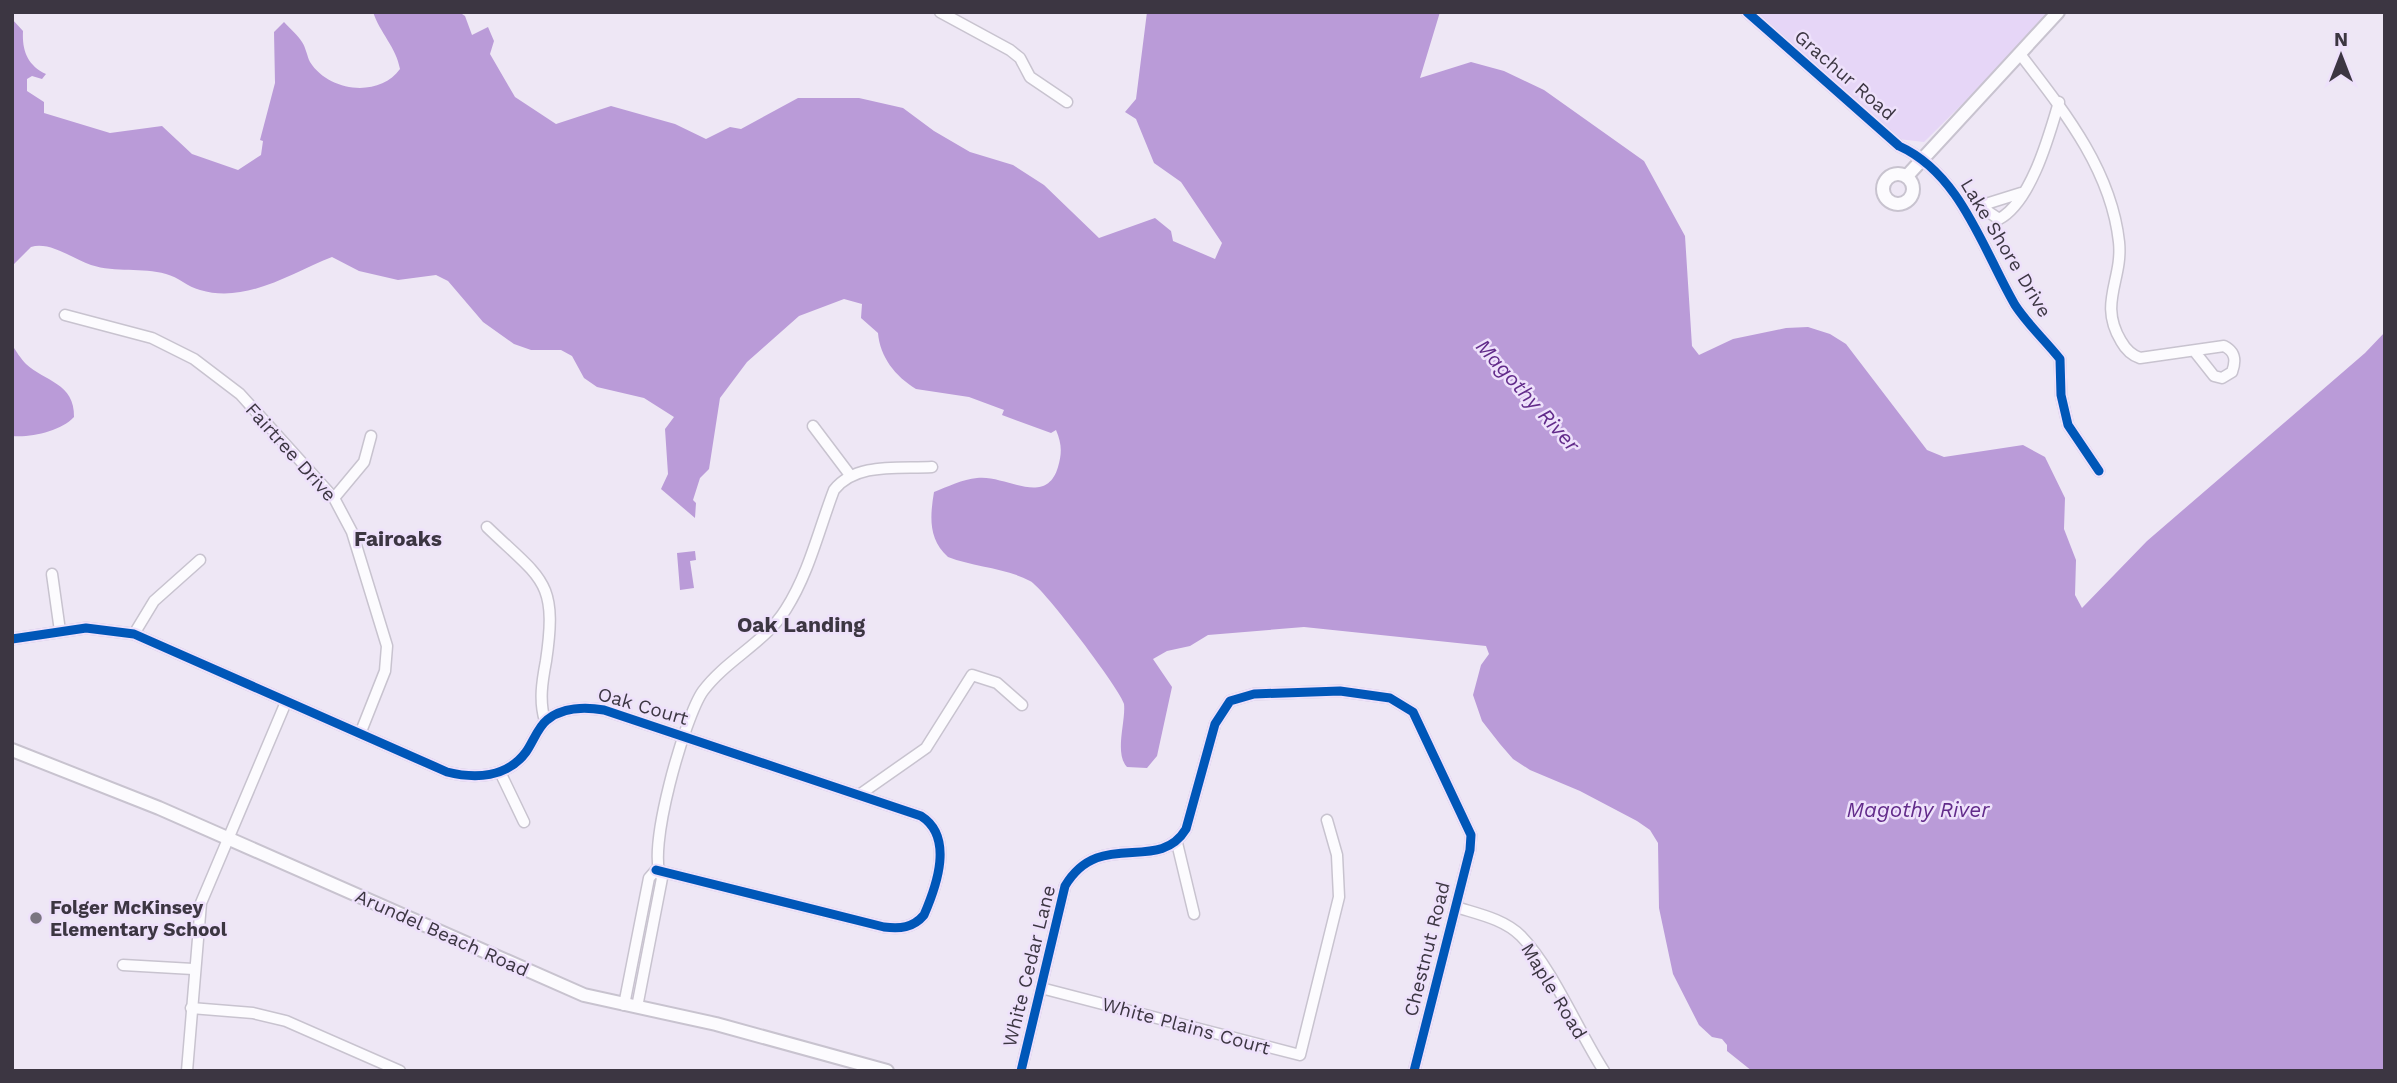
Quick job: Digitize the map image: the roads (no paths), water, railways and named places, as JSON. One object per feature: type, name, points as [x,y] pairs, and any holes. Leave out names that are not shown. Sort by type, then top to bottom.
[{"type":"street","points":[[940,12],[1010,50],[1020,58],[1030,77],[1067,102]]},
{"type":"street","name":"Grachur Road","points":[[1748,12],[1899,146],[1923,158]]},
{"type":"street","points":[[1907,176],[2058,12]]},
{"type":"street","points":[[2020,54],[2059,102],[2090,152],[2117,228],[2120,260],[2109,304],[2115,332],[2132,355],[2140,358],[2195,352]]},
{"type":"street","points":[[2021,193],[2034,177],[2059,102]]},
{"type":"street","name":"Lake Shore Drive","points":[[1923,158],[1957,198],[2027,324],[2060,359],[2061,395],[2068,425],[2099,471]]},
{"type":"street","name":"Fairtree Drive","points":[[65,315],[152,338],[204,365],[240,394],[334,498],[352,532],[387,646],[386,671],[360,734]]},
{"type":"street","points":[[813,426],[850,475]]},
{"type":"street","points":[[334,498],[364,462],[371,436]]},
{"type":"street","points":[[631,1006],[649,878],[656,870],[661,825],[682,735],[694,705],[705,688],[759,642],[788,607],[834,490],[850,475],[932,467]]},
{"type":"street","points":[[12,639],[97,627],[134,634],[447,772],[477,776],[500,772],[524,754],[545,721],[541,698],[551,624],[550,598],[536,574],[487,527]]},
{"type":"street","points":[[134,634],[153,601],[200,560]]},
{"type":"street","points":[[52,574],[60,631]]},
{"type":"street","points":[[859,794],[926,748],[972,674],[997,683],[1022,705]]},
{"type":"street","name":"Chestnut Road","points":[[1177,843],[1189,820],[1215,724],[1230,701],[1254,694],[1340,691],[1390,698],[1413,712],[1462,810],[1471,835],[1456,907],[1414,1071]]},
{"type":"street","points":[[187,1071],[193,969],[201,903],[286,702]]},
{"type":"street","name":"Oak Court","points":[[545,721],[565,711],[591,708],[682,735],[921,816],[930,822],[940,835],[941,853],[928,906],[924,915],[911,926],[884,927],[656,870]]},
{"type":"street","name":"Arundel Beach Road","points":[[12,750],[229,839],[565,987],[631,1006],[705,1021],[887,1071]]},
{"type":"street","points":[[500,772],[524,822]]},
{"type":"street","name":"White Plains Court","points":[[1041,988],[1300,1055],[1339,898],[1338,857],[1327,820]]},
{"type":"street","points":[[1177,843],[1194,914]]},
{"type":"street","name":"White Cedar Lane","points":[[1021,1071],[1065,886],[1077,869],[1101,854],[1162,849],[1177,843]]},
{"type":"street","name":"Maple Road","points":[[1456,907],[1493,919],[1520,935],[1539,961],[1604,1071]]},
{"type":"street","points":[[123,965],[193,969]]},
{"type":"street","points":[[191,1008],[253,1013],[286,1021],[400,1071]]},
{"type":"water","name":"Magothy River","points":[[373,12],[459,12],[465,16],[472,35],[488,27],[494,41],[490,54],[515,97],[556,124],[611,106],[675,124],[706,139],[730,127],[741,129],[798,98],[859,98],[903,108],[934,131],[970,152],[1013,165],[1044,185],[1099,238],[1155,218],[1171,231],[1173,241],[1215,259],[1222,243],[1181,182],[1154,163],[1136,119],[1125,112],[1136,99],[1147,12],[1440,12],[1420,78],[1471,62],[1504,71],[1544,90],[1644,161],[1685,236],[1692,346],[1699,355],[1733,339],[1786,328],[1808,327],[1830,334],[1846,344],[1927,450],[1944,457],[2023,445],[2045,457],[2065,498],[2064,529],[2076,560],[2075,595],[2082,608],[2147,541],[2365,353],[2385,332],[2385,1071],[1752,1071],[1727,1051],[1727,1045],[1722,1039],[1712,1037],[1699,1025],[1673,974],[1659,908],[1658,843],[1650,830],[1580,791],[1530,770],[1513,759],[1482,721],[1473,695],[1481,665],[1489,654],[1486,646],[1304,627],[1208,635],[1190,646],[1167,651],[1153,659],[1172,687],[1157,756],[1147,768],[1127,767],[1121,754],[1124,704],[1097,661],[1065,619],[1030,581],[1011,573],[948,557],[937,543],[932,527],[934,492],[972,479],[988,478],[1034,487],[1044,485],[1052,479],[1061,453],[1056,430],[1051,433],[1002,415],[1004,410],[969,397],[916,389],[901,378],[885,358],[878,333],[861,318],[862,304],[844,299],[799,316],[747,362],[720,398],[709,469],[700,478],[693,500],[696,503],[695,518],[661,489],[668,474],[665,429],[674,417],[644,398],[597,387],[584,378],[572,356],[561,350],[531,350],[514,344],[483,322],[448,281],[436,275],[398,280],[359,271],[332,257],[268,285],[234,293],[217,293],[196,289],[170,275],[157,272],[91,265],[46,246],[31,247],[12,266],[12,19],[23,31],[25,51],[30,61],[46,74],[42,79],[32,76],[27,79],[27,91],[44,102],[44,113],[110,133],[162,126],[192,154],[238,170],[261,155],[263,141],[260,140],[275,83],[274,32],[284,22],[300,39],[310,62],[318,72],[341,85],[367,87],[391,78],[400,69]]},
{"type":"water","points":[[12,345],[26,364],[64,390],[73,406],[74,417],[68,422],[45,432],[12,436]]},
{"type":"water","points":[[695,551],[696,560],[690,561],[694,588],[680,590],[677,553]]},
{"type":"place","name":"Folger McKinsey Elementary School","points":[[36,918]]},
{"type":"district","name":"Fairoaks","points":[[398,538]]},
{"type":"district","name":"Oak Landing","points":[[801,624]]}]
